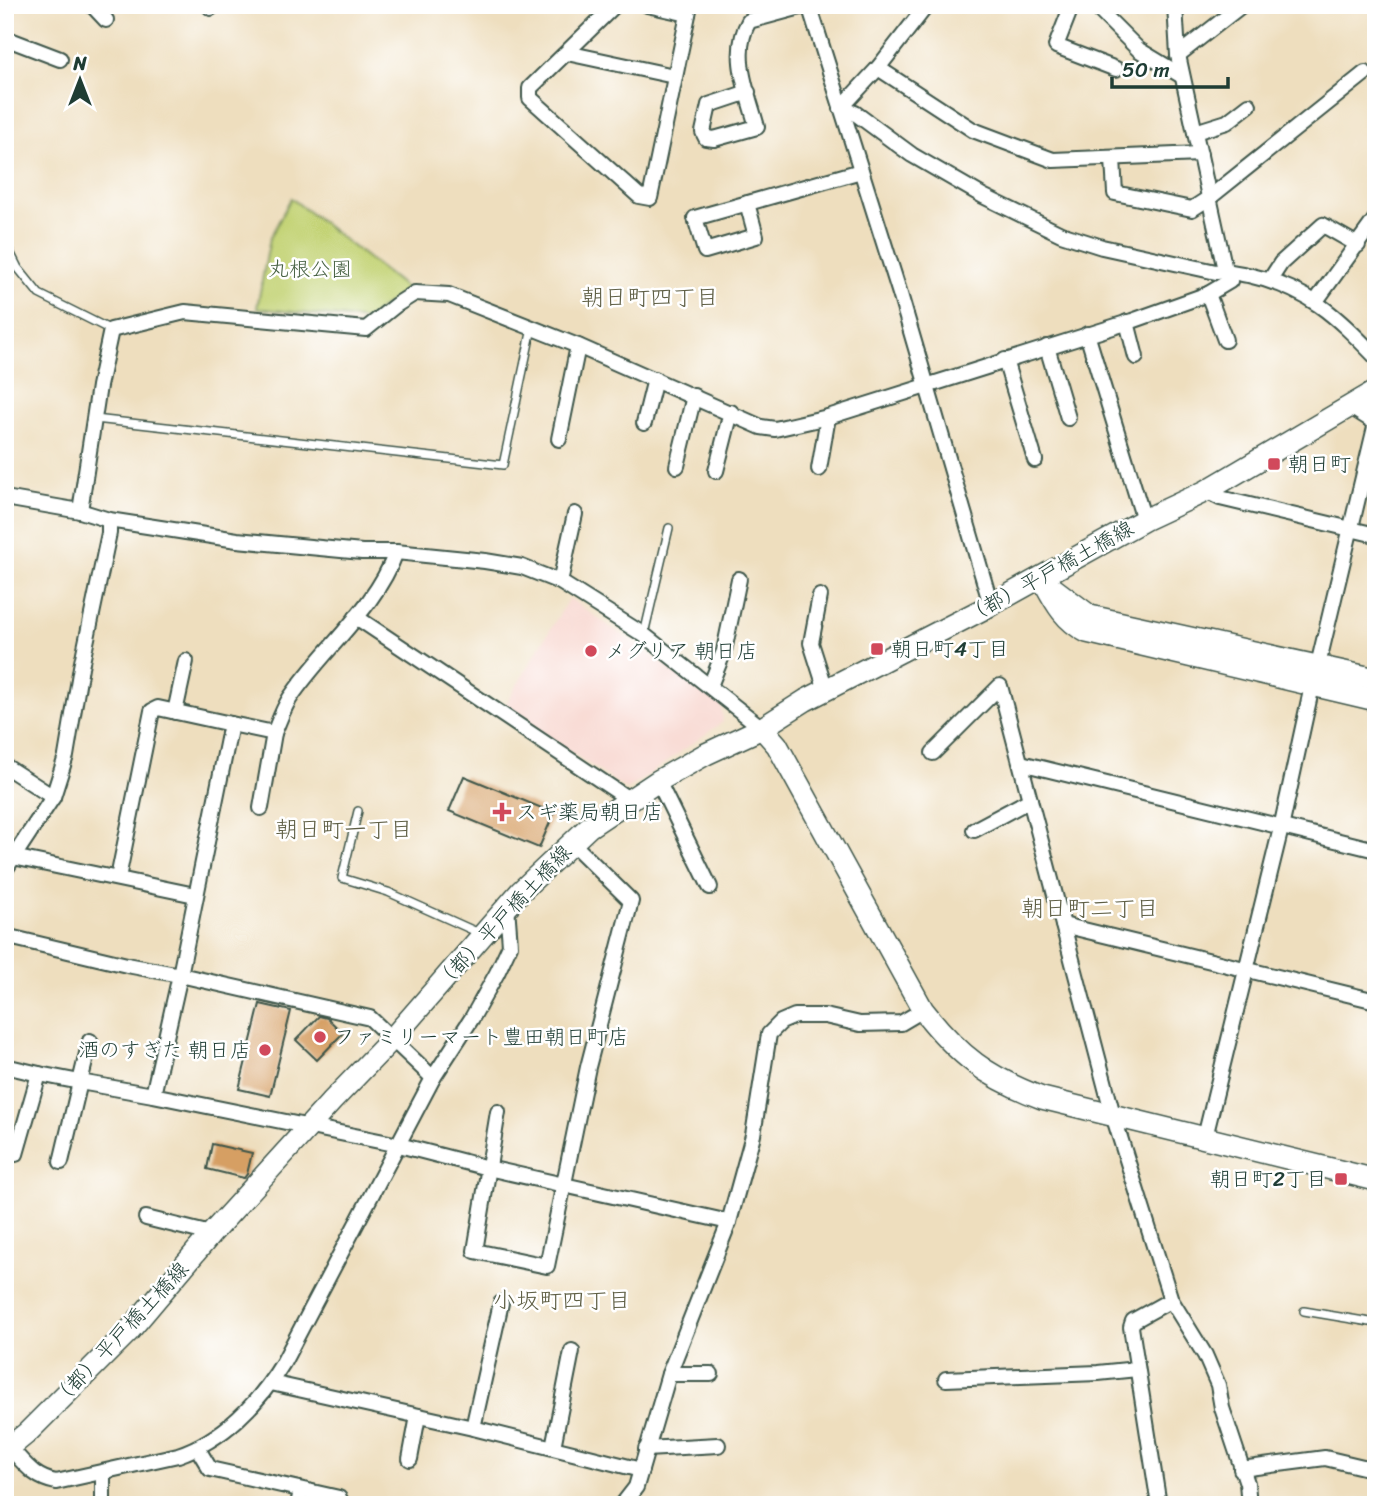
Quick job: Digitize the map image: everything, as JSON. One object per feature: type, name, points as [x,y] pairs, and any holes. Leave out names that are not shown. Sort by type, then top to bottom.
[{"type":"street","points":[[92,5],[106,20]]},
{"type":"street","points":[[615,5],[530,88],[530,98],[639,196],[650,198],[689,10],[647,5]]},
{"type":"street","points":[[748,92],[739,57],[742,33],[749,21],[809,5],[900,294],[991,605]]},
{"type":"street","points":[[841,108],[878,68],[927,5]]},
{"type":"street","points":[[1072,5],[1056,46],[1116,69]]},
{"type":"street","points":[[1094,5],[1139,50],[1182,76]]},
{"type":"street","points":[[80,512],[99,386],[111,330],[185,312],[366,329],[415,293],[449,296],[532,327],[761,426],[775,429],[828,417],[1208,294],[1230,281],[1225,270],[1182,76],[1175,5]]},
{"type":"street","points":[[1178,55],[1240,6]]},
{"type":"street","points":[[5,38],[60,59]]},
{"type":"street","points":[[567,53],[674,76]]},
{"type":"street","points":[[878,68],[973,130],[1053,160],[1200,154]]},
{"type":"street","points":[[1114,159],[1115,193],[1192,209],[1365,73]]},
{"type":"street","points":[[1195,132],[1227,122],[1249,104]]},
{"type":"street","points":[[841,108],[855,113],[912,155],[971,190],[1061,234],[1102,247],[1191,267],[1216,272],[1225,270],[1270,280],[1316,301],[1376,357]]},
{"type":"street","points":[[747,203],[861,171]]},
{"type":"street","points":[[1316,301],[1376,218]]},
{"type":"street","points":[[1270,280],[1281,263],[1323,225],[1358,245]]},
{"type":"street","points":[[1208,294],[1226,340]]},
{"type":"street","points":[[1127,322],[1136,357]]},
{"type":"street","points":[[1087,334],[1144,520]]},
{"type":"street","points":[[559,439],[578,346]]},
{"type":"street","points":[[1047,347],[1068,418]]},
{"type":"street","points":[[1005,360],[1035,460]]},
{"type":"street","points":[[644,424],[655,379]]},
{"type":"street","name":"（都）平戸橋土橋線","points":[[8,1449],[129,1331],[211,1234],[393,1038],[507,906],[589,827],[658,781],[706,754],[762,728],[826,690],[1042,578],[1144,520],[1206,491],[1376,391]]},
{"type":"street","points":[[677,466],[694,396]]},
{"type":"street","points":[[1205,1137],[1376,423],[1349,406]]},
{"type":"street","points":[[716,471],[731,412]]},
{"type":"street","points":[[819,469],[828,417]]},
{"type":"street","points":[[1206,491],[1220,498],[1376,535]]},
{"type":"street","points":[[5,498],[109,520],[237,540],[485,561],[522,567],[560,582],[644,635],[762,728],[777,745],[923,1010],[956,1047],[982,1070],[996,1079],[1042,1098],[1376,1180]]},
{"type":"street","points":[[560,582],[575,513]]},
{"type":"street","points":[[109,520],[109,533],[81,667],[71,732],[53,797],[9,864],[118,878],[195,895]]},
{"type":"street","points":[[261,808],[274,733],[292,695],[356,617],[390,570],[396,552]]},
{"type":"street","points":[[1042,578],[1065,599],[1090,616],[1315,676],[1376,700]]},
{"type":"street","points":[[710,686],[724,651],[739,579]]},
{"type":"street","points":[[820,596],[811,643],[826,690]]},
{"type":"street","points":[[356,617],[630,800]]},
{"type":"street","points":[[175,712],[186,661]]},
{"type":"street","points":[[1315,676],[1376,679]]},
{"type":"street","points":[[933,753],[1000,686],[1113,1115],[1171,1300],[1205,1355],[1219,1385],[1241,1469],[1248,1483],[1249,1505]]},
{"type":"street","points":[[118,878],[152,711],[158,708],[274,733]]},
{"type":"street","points":[[153,1095],[232,724]]},
{"type":"street","points":[[1021,763],[1376,850]]},
{"type":"street","points":[[5,766],[53,797]]},
{"type":"street","points":[[658,781],[710,887]]},
{"type":"street","points":[[974,830],[1030,800]]},
{"type":"street","points":[[498,1112],[475,1251],[547,1266],[587,1068],[631,901],[572,843]]},
{"type":"street","points":[[8,1449],[31,1472],[42,1479],[56,1482],[198,1449],[241,1416],[271,1382],[433,1078],[472,1018],[510,945],[507,906]]},
{"type":"street","points":[[1063,925],[1376,1002]]},
{"type":"street","points":[[5,936],[370,1018],[433,1078]]},
{"type":"street","points":[[622,1505],[636,1487],[668,1374],[729,1222],[752,1135],[769,1034],[781,1022],[795,1016],[825,1016],[860,1024],[901,1023],[923,1010]]},
{"type":"street","points":[[61,1162],[90,1041]]},
{"type":"street","points":[[5,1066],[399,1145],[488,1168],[729,1222]]},
{"type":"street","points":[[16,1154],[39,1074]]},
{"type":"street","points":[[146,1218],[211,1234]]},
{"type":"street","points":[[1159,1505],[1131,1327],[1133,1321],[1171,1300]]},
{"type":"street","points":[[473,1428],[501,1303]]},
{"type":"street","points":[[553,1447],[572,1351]]},
{"type":"street","points":[[946,1379],[1098,1374],[1137,1369]]},
{"type":"street","points":[[668,1374],[710,1374]]},
{"type":"street","points":[[271,1382],[553,1447],[640,1470]]},
{"type":"street","points":[[410,1459],[418,1416]]},
{"type":"street","points":[[646,1449],[718,1445]]},
{"type":"street","points":[[198,1449],[210,1469],[300,1497],[339,1498],[343,1505]]},
{"type":"street","points":[[1241,1469],[1325,1458],[1376,1470]]},
{"type":"street","points":[[103,1472],[103,1505]]},
{"type":"lane","points":[[5,242],[18,268],[39,294],[111,330]]},
{"type":"lane","points":[[95,419],[503,465],[532,327]]},
{"type":"lane","points":[[644,635],[668,528]]},
{"type":"lane","points":[[358,811],[342,878],[388,892],[482,935]]},
{"type":"lane","points":[[1304,1311],[1376,1323]]},
{"type":"shaded area","name":"メグリア 朝日店","points":[[569,598],[721,704],[723,722],[627,790],[504,707]]},
{"type":"green space","name":"丸根公園","points":[[291,198],[407,289],[366,320],[257,308],[270,238]]},
{"type":"building","name":"スギ薬局朝日店","points":[[464,776],[554,813],[539,848],[449,811]]},
{"type":"building","name":"酒のすぎた 朝日店","points":[[260,1004],[291,1011],[270,1096],[239,1089]]},
{"type":"building","name":"ファミリーマート豊田朝日町店","points":[[319,1016],[327,1018],[343,1033],[317,1060],[296,1040]]},
{"type":"building","points":[[212,1144],[252,1153],[244,1178],[207,1169]]},
{"type":"place","name":"朝日町","points":[[1274,464]]},
{"type":"place","name":"朝日町4丁目","points":[[877,649]]},
{"type":"place","name":"メグリア 朝日店","points":[[591,651]]},
{"type":"place","name":"スギ薬局朝日店","points":[[502,812]]},
{"type":"place","name":"ファミリーマート豊田朝日町店","points":[[320,1037]]},
{"type":"place","name":"酒のすぎた 朝日店","points":[[265,1050]]},
{"type":"place","name":"朝日町2丁目","points":[[1341,1179]]},
{"type":"district","name":"朝日町四丁目","points":[[650,297]]},
{"type":"district","name":"朝日町一丁目","points":[[344,829]]},
{"type":"district","name":"朝日町二丁目","points":[[1090,908]]},
{"type":"district","name":"小坂町四丁目","points":[[562,1300]]}]
